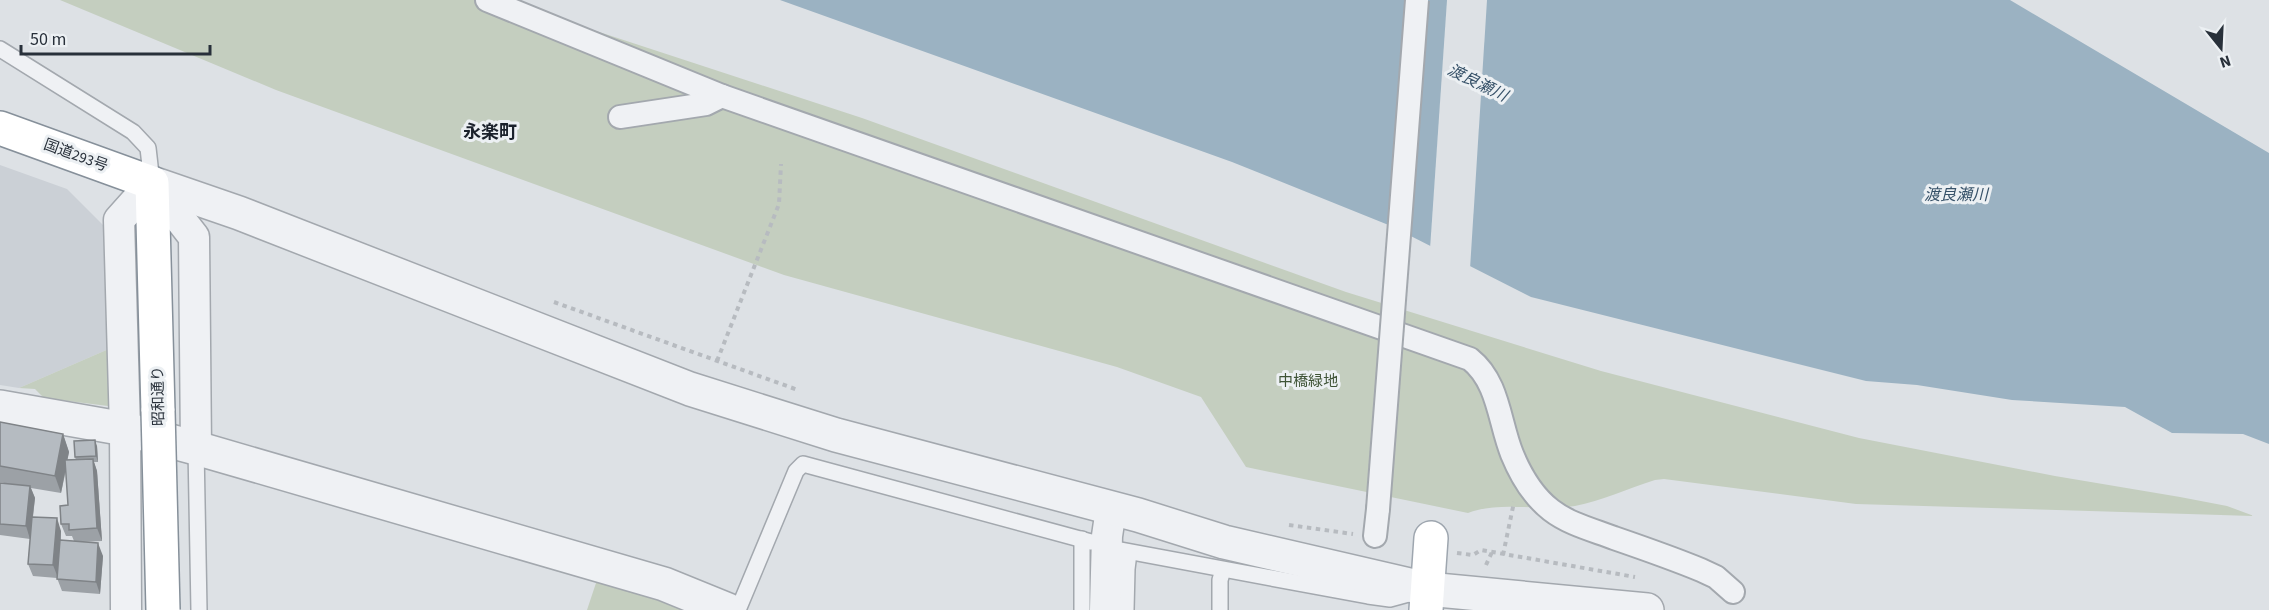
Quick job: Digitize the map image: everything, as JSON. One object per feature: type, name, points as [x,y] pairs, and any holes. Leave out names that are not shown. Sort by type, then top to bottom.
[{"type":"main road","name":"国道293号","points":[[0,128],[152,183]]},
{"type":"main road","name":"昭和通り","points":[[152,183],[163,610]]},
{"type":"main road","points":[[1426,599],[1431,538]]},
{"type":"street","points":[[487,0],[722,96],[1470,359],[1482,369],[1489,381],[1512,454],[1527,485],[1542,503],[1575,524],[1701,570],[1716,577],[1733,592]]},
{"type":"street","points":[[1376,536],[1417,0]]},
{"type":"street","points":[[620,117],[706,104],[722,96]]},
{"type":"street","points":[[126,610],[125,429],[119,220],[152,183]]},
{"type":"street","points":[[152,183],[194,237],[196,448]]},
{"type":"street","points":[[152,183],[239,213],[690,389],[836,435],[1167,523],[1224,542],[1426,599],[1645,594]]},
{"type":"street","points":[[0,407],[125,429],[196,448],[664,584],[728,610]]},
{"type":"street","points":[[1105,610],[1107,536],[1111,509]]},
{"type":"lane","points":[[0,49],[133,132],[148,148],[152,183]]},
{"type":"lane","points":[[196,448],[199,610]]},
{"type":"lane","points":[[738,610],[796,471],[803,464],[1087,541],[1082,610]]},
{"type":"lane","points":[[1126,610],[1125,551],[1390,598],[1426,599]]},
{"type":"lane","points":[[1220,610],[1222,570]]},
{"type":"path","points":[[717,361],[779,204],[781,164]]},
{"type":"path","points":[[552,301],[802,392]]},
{"type":"path","points":[[1503,555],[1512,507]]},
{"type":"path","points":[[1463,555],[1473,555],[1481,550],[1492,552],[1645,594]]},
{"type":"path","points":[[1484,568],[1492,552]]},
{"type":"shaded area","points":[[0,165],[67,189],[109,231],[111,348],[19,388],[0,385]]},
{"type":"green space","name":"中橋緑地","points":[[60,0],[518,0],[590,29],[862,118],[1346,292],[1601,371],[1859,438],[2227,506],[2254,516],[1856,504],[1664,479],[1575,506],[1494,507],[1468,513],[1246,467],[1201,397],[1117,367],[784,275],[276,90]]},
{"type":"green space","points":[[111,348],[111,391],[108,406],[44,398],[35,389],[19,388]]},
{"type":"green space","points":[[599,574],[697,610],[587,610]]},
{"type":"water","name":"渡良瀬川","points":[[780,0],[2010,0],[2269,153],[2269,444],[2243,434],[2172,433],[2125,407],[2012,400],[1917,385],[1866,381],[1531,297],[1391,226],[1232,162]]},
{"type":"pier","points":[[1447,0],[1487,0],[1470,269],[1430,249]]},
{"type":"building","points":[[0,422],[63,434],[55,476],[0,466]]},
{"type":"building","points":[[95,440],[96,456],[75,457],[74,441]]},
{"type":"building","points":[[93,459],[97,528],[69,530],[69,524],[61,524],[60,506],[68,505],[65,460]]},
{"type":"building","points":[[0,483],[30,486],[26,526],[0,524]]},
{"type":"building","points":[[32,517],[57,518],[53,565],[28,564]]},
{"type":"building","points":[[60,540],[98,543],[96,582],[57,579]]},
{"type":"district","name":"永楽町","points":[[490,132]]}]
